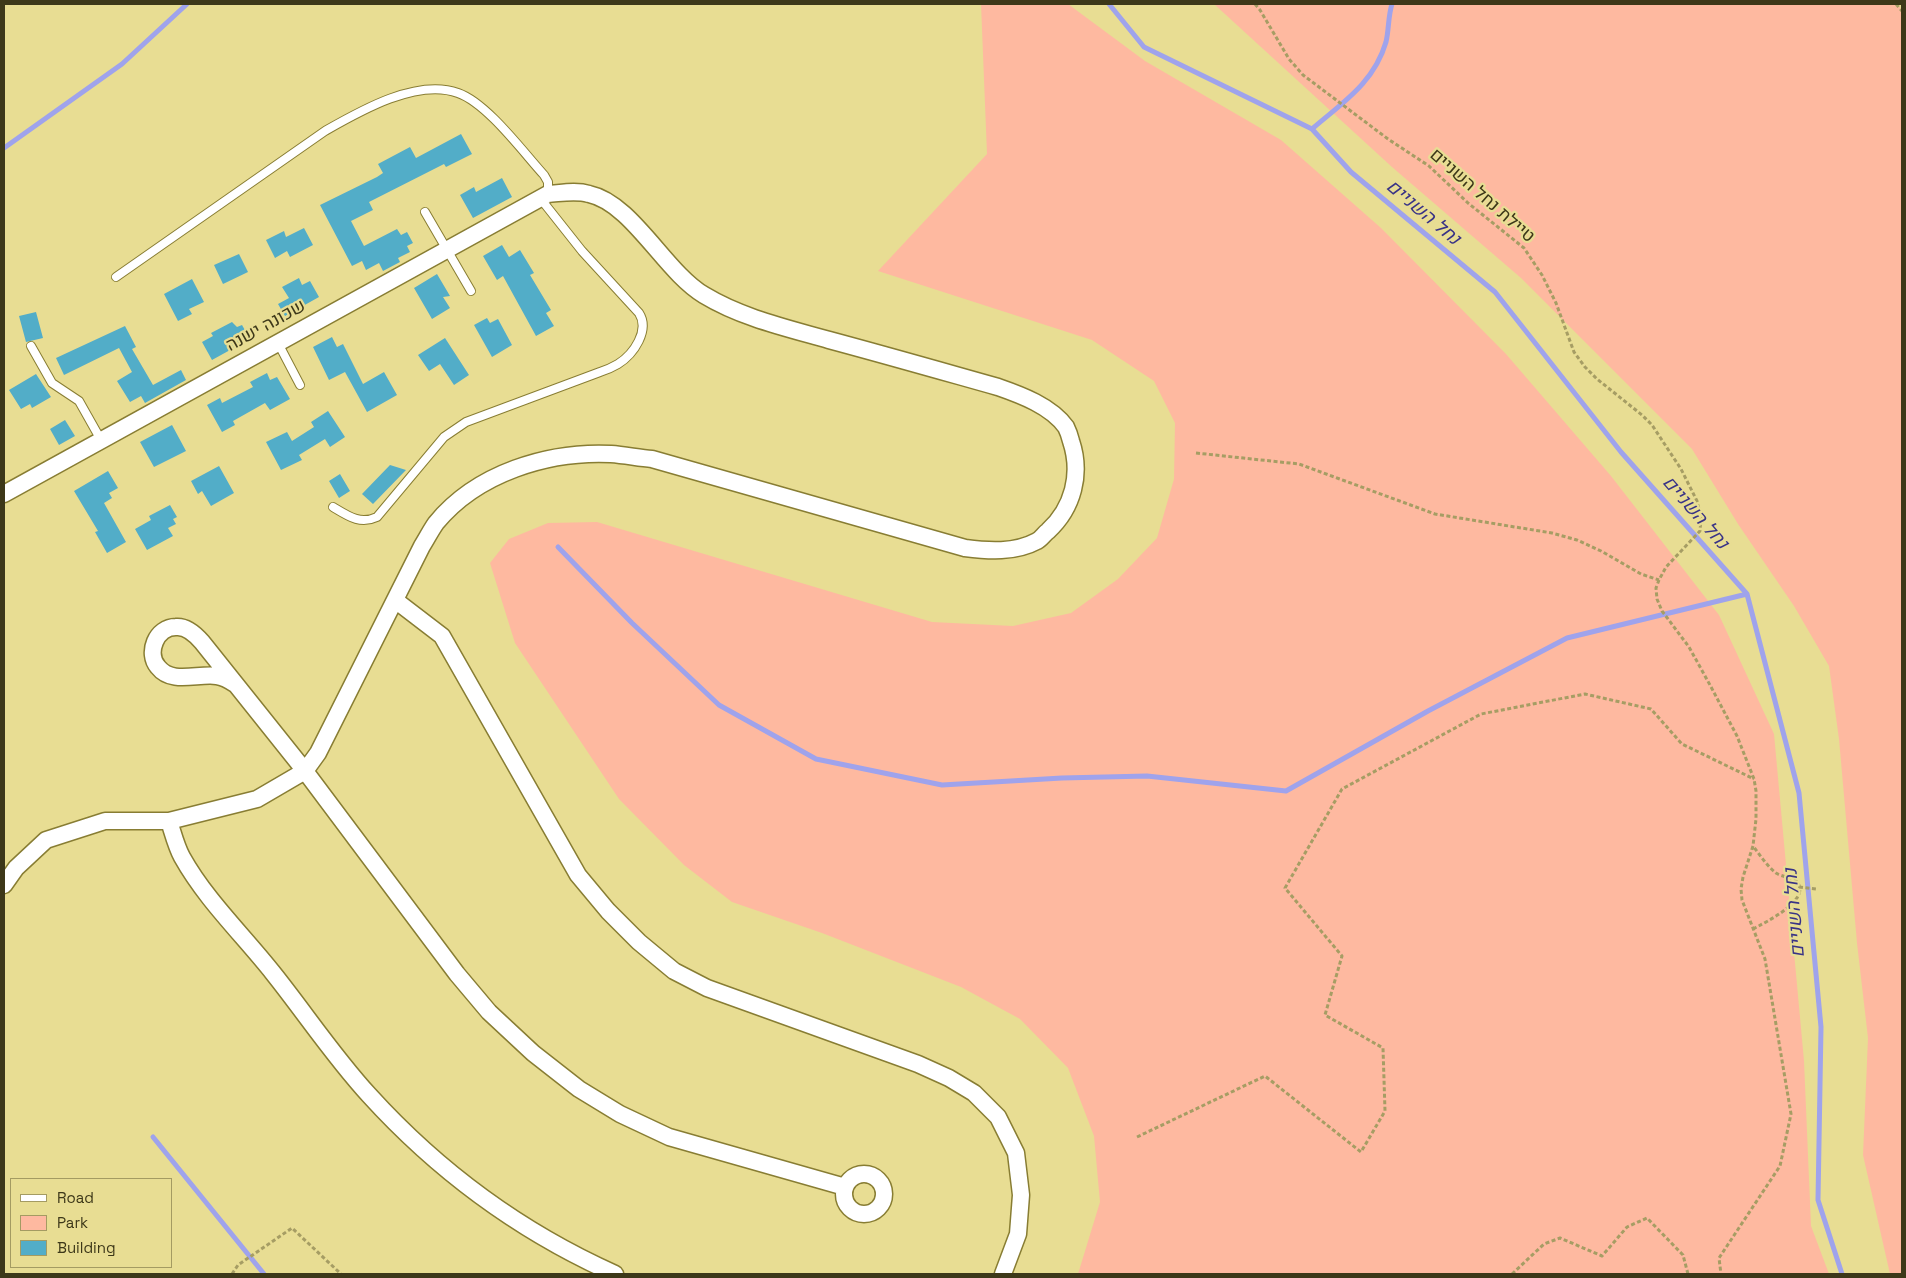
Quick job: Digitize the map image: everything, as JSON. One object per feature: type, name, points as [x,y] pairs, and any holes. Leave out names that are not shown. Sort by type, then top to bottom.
[{"type":"street","points":[[4,885],[16,868],[46,840],[105,821],[169,821],[257,799],[305,771],[318,753],[422,546],[437,523],[464,496],[494,478],[531,463],[568,456],[610,454],[652,459],[965,548],[992,551],[1014,548],[1037,541],[1057,523],[1069,504],[1076,480],[1075,453],[1066,427],[1049,411],[1020,395],[998,387],[762,320],[722,305],[702,294],[678,274],[623,213],[609,201],[590,194],[575,192],[544,196]]},
{"type":"street","name":"שכונה ישנה","points":[[4,494],[544,196]]},
{"type":"street","points":[[395,600],[442,636],[578,875],[608,911],[639,942],[674,971],[707,988],[918,1064],[949,1078],[974,1093],[998,1117],[1016,1153],[1021,1195],[1018,1234],[1003,1274]]},
{"type":"street","points":[[235,684],[218,676],[178,677],[162,672],[153,659],[154,643],[157,637],[168,628],[176,626],[196,635],[305,771],[457,974],[489,1012],[540,1059],[579,1089],[620,1114],[669,1137],[845,1187]]},
{"type":"street","points":[[169,821],[181,855],[195,878],[272,972],[367,1094],[400,1129],[468,1188],[575,1256],[615,1274]]},
{"type":"lane","points":[[116,277],[325,131],[386,100],[438,88],[459,93],[476,103],[495,120],[544,175],[548,182],[544,196],[582,251],[639,313],[644,320],[644,328],[637,344],[619,363],[600,372],[466,422],[455,428],[444,437],[377,517],[368,521],[351,518],[334,507]]},
{"type":"lane","points":[[424,212],[471,291]]},
{"type":"lane","points":[[278,343],[300,385]]},
{"type":"lane","points":[[31,346],[52,383],[79,400],[102,440]]},
{"type":"path","name":"טיילת נחל השניים","points":[[1254,4],[1260,10],[1289,59],[1302,75],[1380,133],[1429,166],[1468,203],[1524,248],[1556,303],[1574,352],[1584,367],[1642,414],[1662,437],[1690,486],[1700,513],[1701,527],[1698,533],[1683,546],[1658,580]]},
{"type":"path","points":[[1896,4],[1902,11]]},
{"type":"path","points":[[1196,452],[1299,464],[1435,514],[1552,533],[1577,540],[1601,551],[1641,574],[1658,580],[1656,588],[1657,599],[1662,610],[1690,647],[1737,736],[1754,779],[1756,804],[1752,846],[1741,889],[1742,900],[1765,959],[1791,1114],[1780,1166],[1719,1258],[1721,1274]]},
{"type":"path","points":[[1138,1136],[1265,1076],[1360,1152],[1385,1111],[1383,1048],[1325,1016],[1342,956],[1285,888],[1342,789],[1481,714],[1585,694],[1651,709],[1682,744],[1754,779]]},
{"type":"path","points":[[1752,846],[1772,869],[1786,878],[1793,879],[1798,883],[1799,887],[1795,899],[1782,914],[1753,929]]},
{"type":"path","points":[[1799,887],[1816,888]]},
{"type":"path","points":[[1512,1274],[1544,1244],[1560,1238],[1602,1256],[1627,1227],[1647,1218],[1683,1255],[1688,1274]]},
{"type":"path","points":[[232,1274],[238,1265],[292,1228],[341,1274]]},
{"type":"green space","points":[[981,4],[1068,4],[1145,61],[1281,140],[1381,228],[1506,354],[1611,476],[1719,615],[1774,734],[1804,1061],[1811,1226],[1829,1274],[1078,1274],[1100,1202],[1094,1136],[1068,1068],[1020,1019],[961,987],[822,933],[732,902],[684,865],[619,799],[515,643],[490,563],[509,539],[548,523],[597,522],[932,622],[1013,626],[1071,613],[1118,579],[1157,538],[1174,479],[1175,423],[1154,381],[1092,340],[878,271],[987,154]]},
{"type":"green space","points":[[1214,4],[1897,4],[1902,10],[1902,1274],[1890,1274],[1863,1155],[1868,1038],[1857,943],[1839,739],[1829,666],[1794,606],[1738,524],[1692,449],[1521,278],[1392,167]]},
{"type":"building","points":[[461,134],[472,154],[446,167],[444,164],[369,202],[373,210],[351,221],[364,246],[397,229],[401,235],[407,232],[413,243],[407,246],[410,252],[398,258],[400,262],[383,271],[379,263],[366,270],[362,261],[352,266],[320,205],[377,177],[383,173],[378,164],[410,147],[416,158]]},
{"type":"building","points":[[502,178],[512,197],[473,218],[460,195],[474,187],[476,192]]},
{"type":"building","points":[[304,228],[313,245],[290,257],[287,251],[275,258],[266,240],[284,231],[286,237]]},
{"type":"building","points":[[502,245],[509,257],[520,250],[534,273],[530,275],[551,310],[546,313],[554,326],[536,336],[503,276],[497,280],[483,256]]},
{"type":"building","points":[[239,254],[248,272],[223,284],[214,265]]},
{"type":"building","points":[[437,274],[450,296],[443,297],[450,308],[432,319],[414,288]]},
{"type":"building","points":[[299,278],[302,285],[310,281],[319,297],[285,316],[278,304],[289,298],[282,287]]},
{"type":"building","points":[[192,279],[204,302],[189,309],[192,314],[178,321],[164,294]]},
{"type":"building","points":[[36,312],[43,338],[26,342],[19,316]]},
{"type":"building","points":[[487,318],[490,323],[498,319],[512,345],[492,357],[474,325]]},
{"type":"building","points":[[232,322],[237,327],[242,325],[250,339],[212,360],[202,342],[213,336],[211,333]]},
{"type":"building","points":[[125,326],[136,347],[132,349],[153,385],[181,370],[186,380],[145,403],[141,396],[130,402],[117,381],[132,372],[119,348],[64,375],[56,358]]},
{"type":"building","points":[[332,337],[337,347],[343,344],[363,384],[384,372],[397,395],[367,412],[345,372],[329,380],[313,347]]},
{"type":"building","points":[[445,338],[469,375],[454,385],[440,364],[429,371],[418,355]]},
{"type":"building","points":[[267,373],[270,380],[277,377],[290,399],[270,410],[265,403],[233,421],[235,425],[222,432],[207,405],[220,398],[222,403],[253,387],[250,382]]},
{"type":"building","points":[[36,374],[51,397],[32,408],[30,404],[21,409],[9,390]]},
{"type":"building","points":[[328,411],[345,437],[330,447],[325,439],[299,455],[302,460],[281,470],[266,442],[287,432],[292,441],[314,427],[311,422]]},
{"type":"building","points":[[65,420],[75,436],[59,445],[50,429]]},
{"type":"building","points":[[172,425],[186,451],[154,467],[140,442]]},
{"type":"building","points":[[390,465],[406,470],[373,504],[362,494]]},
{"type":"building","points":[[219,466],[234,493],[211,506],[202,491],[198,494],[191,481]]},
{"type":"building","points":[[108,471],[118,488],[109,493],[112,498],[104,503],[126,542],[107,553],[95,532],[98,531],[74,491]]},
{"type":"building","points":[[340,474],[350,491],[339,498],[329,481]]},
{"type":"building","points":[[170,505],[177,517],[173,519],[176,524],[168,528],[173,536],[147,550],[135,529],[151,520],[149,516]]},
{"type":"waterway","points":[[4,148],[122,64],[187,4]]},
{"type":"waterway","name":"נחל השניים","points":[[1109,4],[1144,47],[1312,129],[1351,172],[1495,292],[1621,452],[1747,594],[1799,793],[1821,1027],[1818,1200],[1842,1274]]},
{"type":"waterway","points":[[1312,129],[1356,91],[1374,69],[1386,42],[1392,4]]},
{"type":"waterway","points":[[558,547],[632,623],[719,705],[816,759],[942,785],[1062,778],[1147,776],[1286,791],[1428,711],[1567,638],[1747,594]]},
{"type":"waterway","points":[[153,1137],[264,1274]]}]
